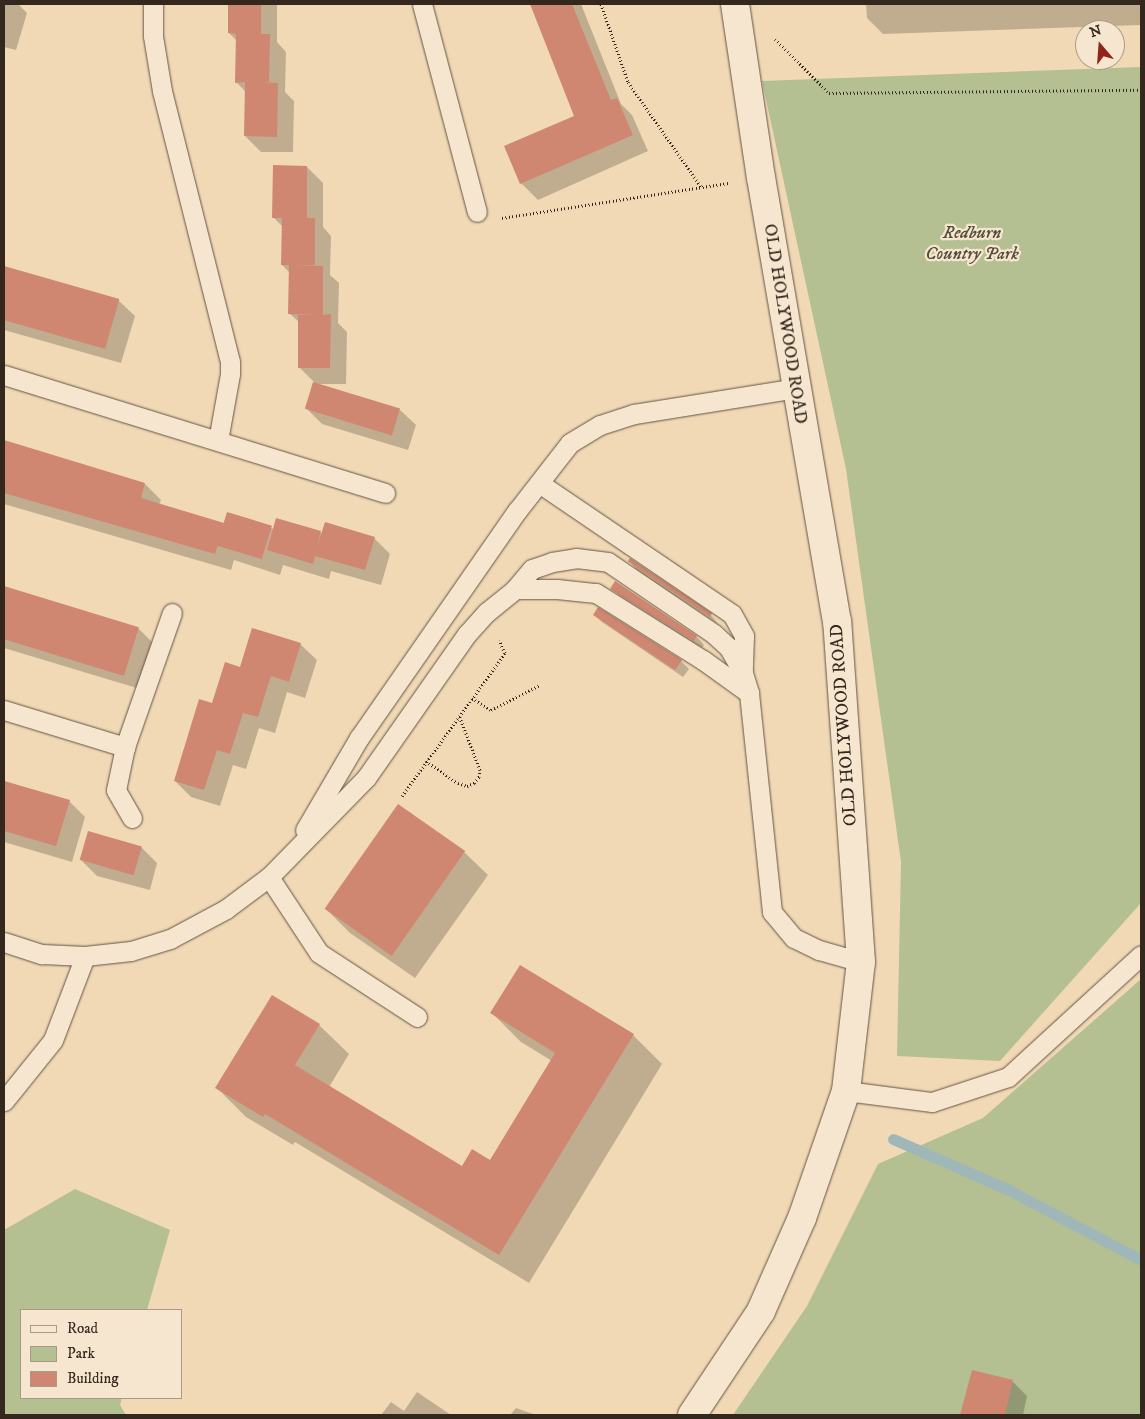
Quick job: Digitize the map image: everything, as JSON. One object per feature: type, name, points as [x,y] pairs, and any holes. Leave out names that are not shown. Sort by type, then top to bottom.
[{"type":"street","name":"OLD HOLYWOOD ROAD","points":[[692,1415],[761,1310],[802,1218],[846,1091],[861,962],[837,622],[761,178],[736,4]]},
{"type":"lane","points":[[153,4],[153,36],[162,91],[230,362],[230,374],[218,441]]},
{"type":"lane","points":[[422,4],[477,212]]},
{"type":"lane","points":[[4,375],[385,493]]},
{"type":"lane","points":[[290,855],[358,738],[539,483],[570,443],[600,424],[634,414],[796,388]]},
{"type":"lane","points":[[539,483],[732,614],[744,636],[743,672]]},
{"type":"lane","points":[[4,942],[42,954],[85,956],[131,951],[170,939],[226,909],[269,877],[366,778],[467,634],[487,612],[515,589],[532,569],[552,562],[576,558],[608,562],[714,634],[729,648],[743,672],[749,693],[772,912],[794,938],[819,950],[861,962]]},
{"type":"lane","points":[[515,589],[557,588],[596,593],[703,660],[749,693]]},
{"type":"lane","points":[[132,818],[116,790],[125,747],[172,613]]},
{"type":"lane","points":[[4,710],[125,747]]},
{"type":"lane","points":[[269,877],[319,952],[417,1017]]},
{"type":"lane","points":[[846,1091],[932,1102],[1008,1077],[1141,955]]},
{"type":"lane","points":[[4,1101],[53,1040],[85,956]]},
{"type":"path","points":[[601,4],[628,82],[702,188]]},
{"type":"path","points":[[773,38],[829,93],[1141,90]]},
{"type":"path","points":[[477,212],[506,219],[761,178]]},
{"type":"path","points":[[402,796],[505,653],[487,612]]},
{"type":"path","points":[[472,698],[491,710],[540,685]]},
{"type":"path","points":[[426,761],[458,783],[467,786],[474,784],[479,777],[480,770],[459,715]]},
{"type":"green space","name":"Redburn Country Park","points":[[1141,67],[1141,903],[1000,1061],[897,1056],[901,862],[846,469],[762,81],[1075,69],[1125,70],[1125,68]]},
{"type":"green space","points":[[1141,979],[1141,1415],[733,1415],[807,1306],[878,1164],[983,1118]]},
{"type":"green space","points":[[75,1189],[170,1230],[147,1309],[20,1309],[20,1399],[122,1399],[120,1405],[126,1415],[4,1415],[4,1230]]},
{"type":"building","points":[[228,4],[261,4],[261,34],[270,34],[269,82],[258,82],[278,83],[277,137],[244,136],[245,82],[235,83],[236,34],[228,33]]},
{"type":"building","points":[[530,4],[572,4],[611,100],[617,98],[633,135],[520,184],[504,146],[574,116]]},
{"type":"building","points":[[273,165],[307,166],[307,218],[315,218],[315,265],[294,265],[323,266],[323,315],[331,314],[330,368],[298,368],[298,315],[316,315],[288,314],[289,265],[281,265],[282,218],[272,218]]},
{"type":"building","points":[[4,266],[119,299],[105,349],[4,320]]},
{"type":"building","points":[[313,382],[400,409],[392,435],[305,409]]},
{"type":"building","points":[[4,440],[145,483],[141,498],[224,523],[215,554],[4,493]]},
{"type":"building","points":[[227,512],[272,526],[262,559],[217,545]]},
{"type":"building","points":[[276,518],[321,531],[317,547],[325,522],[375,537],[365,570],[315,556],[313,564],[267,550]]},
{"type":"building","points":[[630,558],[712,613],[710,617],[628,561]]},
{"type":"building","points":[[615,581],[697,636],[694,641],[610,589]]},
{"type":"building","points":[[4,586],[139,627],[124,676],[4,639]]},
{"type":"building","points":[[598,607],[682,660],[675,670],[593,615]]},
{"type":"building","points":[[252,628],[301,643],[289,682],[271,676],[258,717],[243,713],[230,754],[217,750],[204,790],[174,781],[199,699],[212,703],[225,662],[240,667]]},
{"type":"building","points":[[4,781],[70,800],[56,846],[4,831]]},
{"type":"building","points":[[398,804],[465,851],[392,956],[325,909]]},
{"type":"building","points":[[88,831],[142,846],[134,875],[80,860]]},
{"type":"building","points":[[520,965],[634,1034],[499,1255],[265,1114],[263,1117],[215,1088],[272,995],[320,1024],[295,1065],[462,1166],[472,1149],[490,1160],[555,1053],[490,1013]]},
{"type":"building","points":[[972,1370],[1013,1380],[1005,1415],[960,1415]]},
{"type":"waterway","points":[[893,1139],[1007,1189],[1141,1260]]}]
